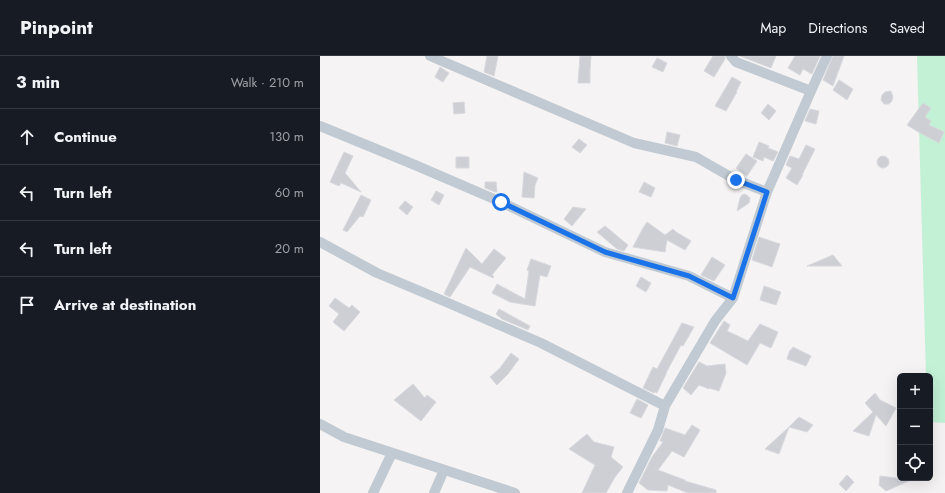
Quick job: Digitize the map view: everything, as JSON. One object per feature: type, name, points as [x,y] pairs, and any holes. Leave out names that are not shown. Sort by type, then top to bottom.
[{"type":"street","points":[[430,56],[634,143],[696,157],[736,180],[767,192]]},
{"type":"street","points":[[731,56],[736,62],[811,90]]},
{"type":"street","points":[[627,493],[658,430],[665,406],[715,321],[733,298],[767,192],[827,56]]},
{"type":"street","points":[[320,126],[501,202],[605,252],[689,276],[733,298]]},
{"type":"street","points":[[320,242],[377,273],[541,343],[665,406]]},
{"type":"street","points":[[320,424],[344,437],[515,493]]},
{"type":"street","points":[[373,493],[392,453]]},
{"type":"street","points":[[434,493],[444,470]]},
{"type":"green space","points":[[917,56],[945,56],[945,423],[933,422],[933,373],[926,373]]},
{"type":"building","points":[[487,56],[498,56],[494,76],[484,72]]},
{"type":"building","points":[[580,56],[591,56],[590,83],[578,83]]},
{"type":"building","points":[[713,56],[725,56],[725,59],[714,77],[704,71]]},
{"type":"building","points":[[740,56],[776,56],[771,68]]},
{"type":"building","points":[[795,56],[820,56],[812,74],[803,69],[800,75],[788,68]]},
{"type":"building","points":[[833,56],[844,56],[833,86],[823,80]]},
{"type":"building","points":[[657,58],[667,63],[663,72],[652,67]]},
{"type":"building","points":[[440,67],[449,73],[443,82],[435,77]]},
{"type":"building","points":[[732,77],[741,82],[726,111],[715,106]]},
{"type":"building","points":[[839,80],[853,89],[847,100],[833,90]]},
{"type":"building","points":[[891,91],[893,97],[892,101],[889,104],[884,104],[881,100],[882,95],[885,92]]},
{"type":"building","points":[[464,102],[465,113],[454,114],[453,103]]},
{"type":"building","points":[[923,103],[931,108],[925,117],[931,121],[929,125],[944,132],[939,143],[907,125]]},
{"type":"building","points":[[768,104],[776,111],[769,120],[761,113]]},
{"type":"building","points":[[810,109],[819,111],[816,124],[805,121]]},
{"type":"building","points":[[667,132],[680,135],[677,146],[665,143]]},
{"type":"building","points":[[579,139],[587,145],[580,153],[572,147]]},
{"type":"building","points":[[759,142],[778,152],[773,161],[764,157],[763,161],[753,157]]},
{"type":"building","points":[[806,145],[815,149],[797,185],[786,178],[792,168],[786,165],[790,156],[799,159]]},
{"type":"building","points":[[344,152],[353,156],[345,173],[361,192],[341,183],[339,186],[330,182]]},
{"type":"building","points":[[746,154],[757,161],[747,176],[736,168]]},
{"type":"building","points":[[881,156],[885,156],[889,162],[885,168],[881,168],[877,164],[877,160]]},
{"type":"building","points":[[456,157],[469,157],[469,168],[456,168]]},
{"type":"building","points":[[524,172],[538,178],[535,185],[534,198],[522,197]]},
{"type":"building","points":[[485,182],[496,182],[497,192],[485,188]]},
{"type":"building","points":[[644,182],[655,188],[651,197],[639,192]]},
{"type":"building","points":[[436,191],[444,195],[439,205],[431,200]]},
{"type":"building","points":[[745,194],[750,198],[749,203],[737,211],[740,198]]},
{"type":"building","points":[[361,195],[371,200],[363,217],[360,216],[347,232],[343,230]]},
{"type":"building","points":[[405,201],[413,207],[407,215],[399,208]]},
{"type":"building","points":[[573,207],[586,209],[572,226],[564,219]]},
{"type":"building","points":[[647,222],[665,235],[673,229],[691,241],[685,250],[667,240],[665,252],[633,247]]},
{"type":"building","points":[[605,226],[628,245],[624,251],[617,249],[597,232]]},
{"type":"building","points":[[759,237],[780,244],[772,267],[752,260]]},
{"type":"building","points":[[466,248],[482,264],[494,249],[506,258],[492,275],[494,277],[493,278],[470,267],[450,297],[444,294]]},
{"type":"building","points":[[833,255],[842,266],[807,266]]},
{"type":"building","points":[[712,257],[725,265],[714,281],[701,275]]},
{"type":"building","points":[[531,259],[551,266],[547,277],[540,275],[535,306],[510,302],[492,293],[497,284],[525,299],[529,271],[527,270]]},
{"type":"building","points":[[641,277],[651,283],[646,292],[636,286]]},
{"type":"building","points":[[764,286],[781,292],[776,305],[760,300]]},
{"type":"building","points":[[335,298],[349,308],[352,305],[360,312],[344,331],[333,322],[339,314],[329,306]]},
{"type":"building","points":[[499,309],[530,326],[528,330],[502,319],[496,314]]},
{"type":"building","points":[[724,321],[730,325],[727,331],[748,341],[760,324],[778,332],[771,348],[760,343],[747,365],[710,343]]},
{"type":"building","points":[[682,323],[694,327],[683,346],[681,345],[657,393],[643,388],[653,367],[657,369]]},
{"type":"building","points":[[793,347],[811,356],[806,366],[787,359],[790,350]]},
{"type":"building","points":[[511,353],[519,359],[508,374],[497,385],[490,377],[500,368]]},
{"type":"building","points":[[699,362],[707,366],[725,364],[726,373],[719,391],[699,385],[691,395],[683,388]]},
{"type":"building","points":[[413,384],[425,398],[427,395],[436,402],[421,421],[394,400]]},
{"type":"building","points":[[875,393],[880,400],[896,408],[886,426],[876,415],[869,436],[853,431],[873,412],[865,403]]},
{"type":"building","points":[[637,399],[648,405],[641,418],[630,413]]},
{"type":"building","points":[[799,417],[813,425],[807,432],[789,427]]},
{"type":"building","points":[[692,425],[700,430],[684,457],[672,451],[658,470],[685,481],[716,490],[716,493],[688,493],[668,485],[667,491],[648,490],[639,483],[652,457],[663,442],[660,441],[665,428],[685,435]]},
{"type":"building","points":[[789,427],[779,454],[765,449]]},
{"type":"building","points":[[587,434],[594,442],[614,447],[611,457],[623,467],[615,477],[606,493],[582,493],[595,465],[569,449]]},
{"type":"building","points":[[847,475],[854,482],[846,491],[839,484]]},
{"type":"building","points":[[880,476],[897,478],[897,481],[909,481],[886,491],[879,485]]},
{"type":"route","points":[[501,202],[605,252],[689,276],[733,298],[767,192],[736,180]]}]
